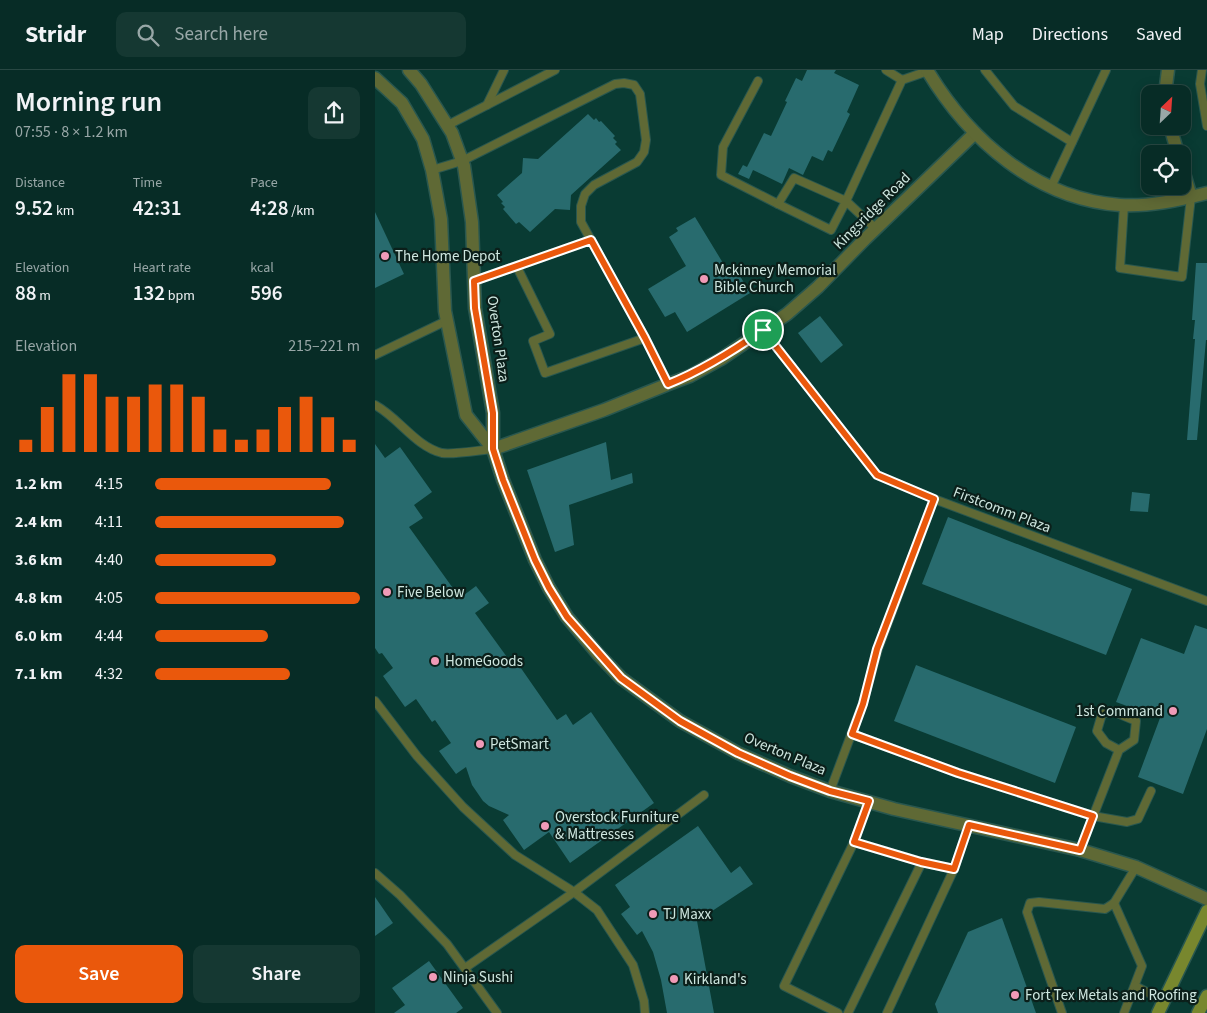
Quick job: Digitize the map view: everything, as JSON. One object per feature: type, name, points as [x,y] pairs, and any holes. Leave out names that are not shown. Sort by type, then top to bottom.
[{"type":"main road","points":[[1158,1013],[1207,911]]},
{"type":"main road","points":[[1201,1012],[1207,996]]},
{"type":"street","name":"Overton Plaza","points":[[409,70],[421,84],[448,126],[464,166],[472,222],[475,308],[493,413],[493,449],[503,480],[535,560],[549,588],[567,617],[621,678],[680,721],[738,753],[790,776],[830,791],[869,801],[1080,850],[1136,867],[1207,899]]},
{"type":"street","points":[[1166,85],[1168,70]]},
{"type":"street","points":[[928,71],[953,107],[975,133],[1020,171],[1051,187],[1073,196],[1099,203],[1124,205],[1159,204],[1207,193]]},
{"type":"street","name":"Overton Plaza","points":[[375,78],[402,103],[423,139],[432,170],[441,219],[446,321],[466,415],[493,449]]},
{"type":"street","name":"Kingsridge Road","points":[[493,449],[604,410],[690,376],[721,359],[787,314],[819,288],[876,229],[975,133]]},
{"type":"lane","points":[[487,105],[505,70]]},
{"type":"lane","points":[[448,126],[555,70]]},
{"type":"lane","points":[[886,70],[902,80]]},
{"type":"lane","points":[[985,70],[1014,106],[1072,142]]},
{"type":"lane","points":[[1051,187],[1106,70]]},
{"type":"lane","points":[[1202,70],[1200,84],[1207,126]]},
{"type":"lane","points":[[758,81],[723,147],[721,175],[831,230],[902,80],[928,71]]},
{"type":"lane","points":[[432,170],[462,161],[615,84],[634,85],[640,94],[646,140],[644,152],[637,162],[594,186],[585,194],[581,206],[581,222],[645,338],[668,384]]},
{"type":"lane","points":[[778,204],[794,178],[846,201],[876,229]]},
{"type":"lane","points":[[1124,205],[1120,268],[1182,277],[1191,197]]},
{"type":"lane","points":[[474,281],[591,240]]},
{"type":"lane","points":[[517,267],[549,334],[533,341],[545,373],[645,338]]},
{"type":"lane","points":[[375,355],[446,321]]},
{"type":"lane","name":"Firstcomm Plaza","points":[[763,330],[877,475],[934,499],[1207,601]]},
{"type":"lane","points":[[375,405],[416,439],[444,453],[493,449]]},
{"type":"lane","points":[[830,791],[863,704],[877,649],[934,499]]},
{"type":"lane","points":[[375,701],[417,756],[463,807],[515,855],[574,892],[597,910],[633,966],[644,1001],[645,1013]]},
{"type":"lane","points":[[1080,850],[1119,750],[1133,740],[1136,721],[1112,711],[1102,714],[1097,731],[1106,743],[1119,750]]},
{"type":"lane","points":[[852,734],[958,773],[1093,816],[1127,822],[1138,819],[1151,791]]},
{"type":"lane","points":[[465,968],[574,892],[704,795]]},
{"type":"lane","points":[[838,1013],[784,986],[854,842],[869,801]]},
{"type":"lane","points":[[887,1013],[954,869],[969,825]]},
{"type":"lane","points":[[854,842],[921,862],[954,869]]},
{"type":"lane","points":[[848,1013],[921,862]]},
{"type":"lane","points":[[1062,1013],[1027,912],[1029,904],[1039,902],[1105,909],[1114,903],[1136,867]]},
{"type":"lane","points":[[375,873],[419,914],[447,944],[497,1013]]},
{"type":"lane","points":[[1114,903],[1142,966],[1124,1013]]},
{"type":"lane","points":[[1135,986],[1164,1001]]},
{"type":"building","points":[[807,70],[836,70],[834,73],[859,85],[847,112],[850,114],[832,152],[828,150],[823,161],[812,156],[803,175],[789,168],[782,184],[753,170],[749,179],[738,174],[743,165],[747,167],[764,133],[771,136],[796,78],[802,81]]},
{"type":"building","points":[[588,114],[594,120],[596,118],[599,122],[601,121],[615,136],[613,138],[617,142],[615,144],[621,150],[571,195],[570,210],[555,209],[530,232],[519,222],[516,224],[503,209],[505,207],[501,203],[503,202],[497,195],[522,173],[523,158],[538,159]]},
{"type":"building","name":"The Home Depot","points":[[375,212],[404,274],[375,288]]},
{"type":"building","name":"Mckinney Memorial Bible Church","points":[[695,217],[726,268],[733,264],[750,293],[687,332],[675,312],[665,317],[648,289],[686,266],[669,237],[678,231],[676,228]]},
{"type":"building","points":[[1196,263],[1207,263],[1207,340],[1197,440],[1187,440],[1195,339],[1193,339],[1195,320],[1192,320]]},
{"type":"building","points":[[820,316],[843,345],[821,363],[798,333]]},
{"type":"building","points":[[606,442],[611,480],[632,473],[633,483],[569,505],[574,545],[555,552],[527,470]]},
{"type":"building","points":[[375,444],[385,458],[400,447],[432,492],[414,505],[423,518],[409,527],[460,598],[476,586],[489,603],[475,613],[512,664],[516,661],[557,720],[566,714],[573,725],[591,712],[654,803],[570,863],[549,832],[524,850],[503,820],[509,815],[489,806],[483,801],[472,785],[466,767],[456,774],[439,751],[451,743],[435,720],[432,722],[416,699],[405,707],[383,676],[393,668],[382,653],[379,654],[375,648]]},
{"type":"building","points":[[1132,492],[1150,494],[1148,512],[1130,511]]},
{"type":"building","points":[[948,517],[1132,589],[1106,655],[922,584]]},
{"type":"building","name":"1st Command","points":[[1195,625],[1207,629],[1207,729],[1183,794],[1138,777],[1160,718],[1116,702],[1141,638],[1184,654]]},
{"type":"building","points":[[916,665],[1076,727],[1055,783],[894,721]]},
{"type":"building","points":[[698,826],[731,873],[740,866],[753,884],[697,921],[714,1013],[667,1013],[661,980],[653,952],[642,931],[637,935],[621,914],[630,907],[615,885]]},
{"type":"building","points":[[375,897],[393,923],[375,936]]},
{"type":"building","points":[[1002,918],[1036,1013],[938,1013],[935,1004],[968,932]]},
{"type":"building","points":[[429,961],[463,1008],[456,1013],[394,1013],[405,1005],[392,988]]},
{"type":"place","name":"The Home Depot","points":[[385,256]]},
{"type":"place","name":"Mckinney Memorial Bible Church","points":[[704,279]]},
{"type":"place","name":"Five Below","points":[[387,592]]},
{"type":"place","name":"HomeGoods","points":[[435,661]]},
{"type":"place","name":"1st Command","points":[[1173,711]]},
{"type":"place","name":"PetSmart","points":[[480,744]]},
{"type":"place","name":"Overstock Furniture & Mattresses","points":[[545,826]]},
{"type":"place","name":"TJ Maxx","points":[[653,914]]},
{"type":"place","name":"Ninja Sushi","points":[[433,977]]},
{"type":"place","name":"Kirkland's","points":[[674,979]]},
{"type":"place","name":"Fort Tex Metals and Roofing","points":[[1015,995]]},
{"type":"route","points":[[591,240],[668,384],[690,376],[721,359],[763,330],[877,475],[934,499],[877,649],[863,704],[852,734],[958,773],[1093,816],[1080,850],[969,825],[954,869],[921,862],[854,842],[869,801],[830,791],[790,776],[738,753],[680,721],[621,678],[567,617],[549,588],[535,560],[503,480],[493,449],[493,413],[475,308],[474,281],[591,240]]}]
